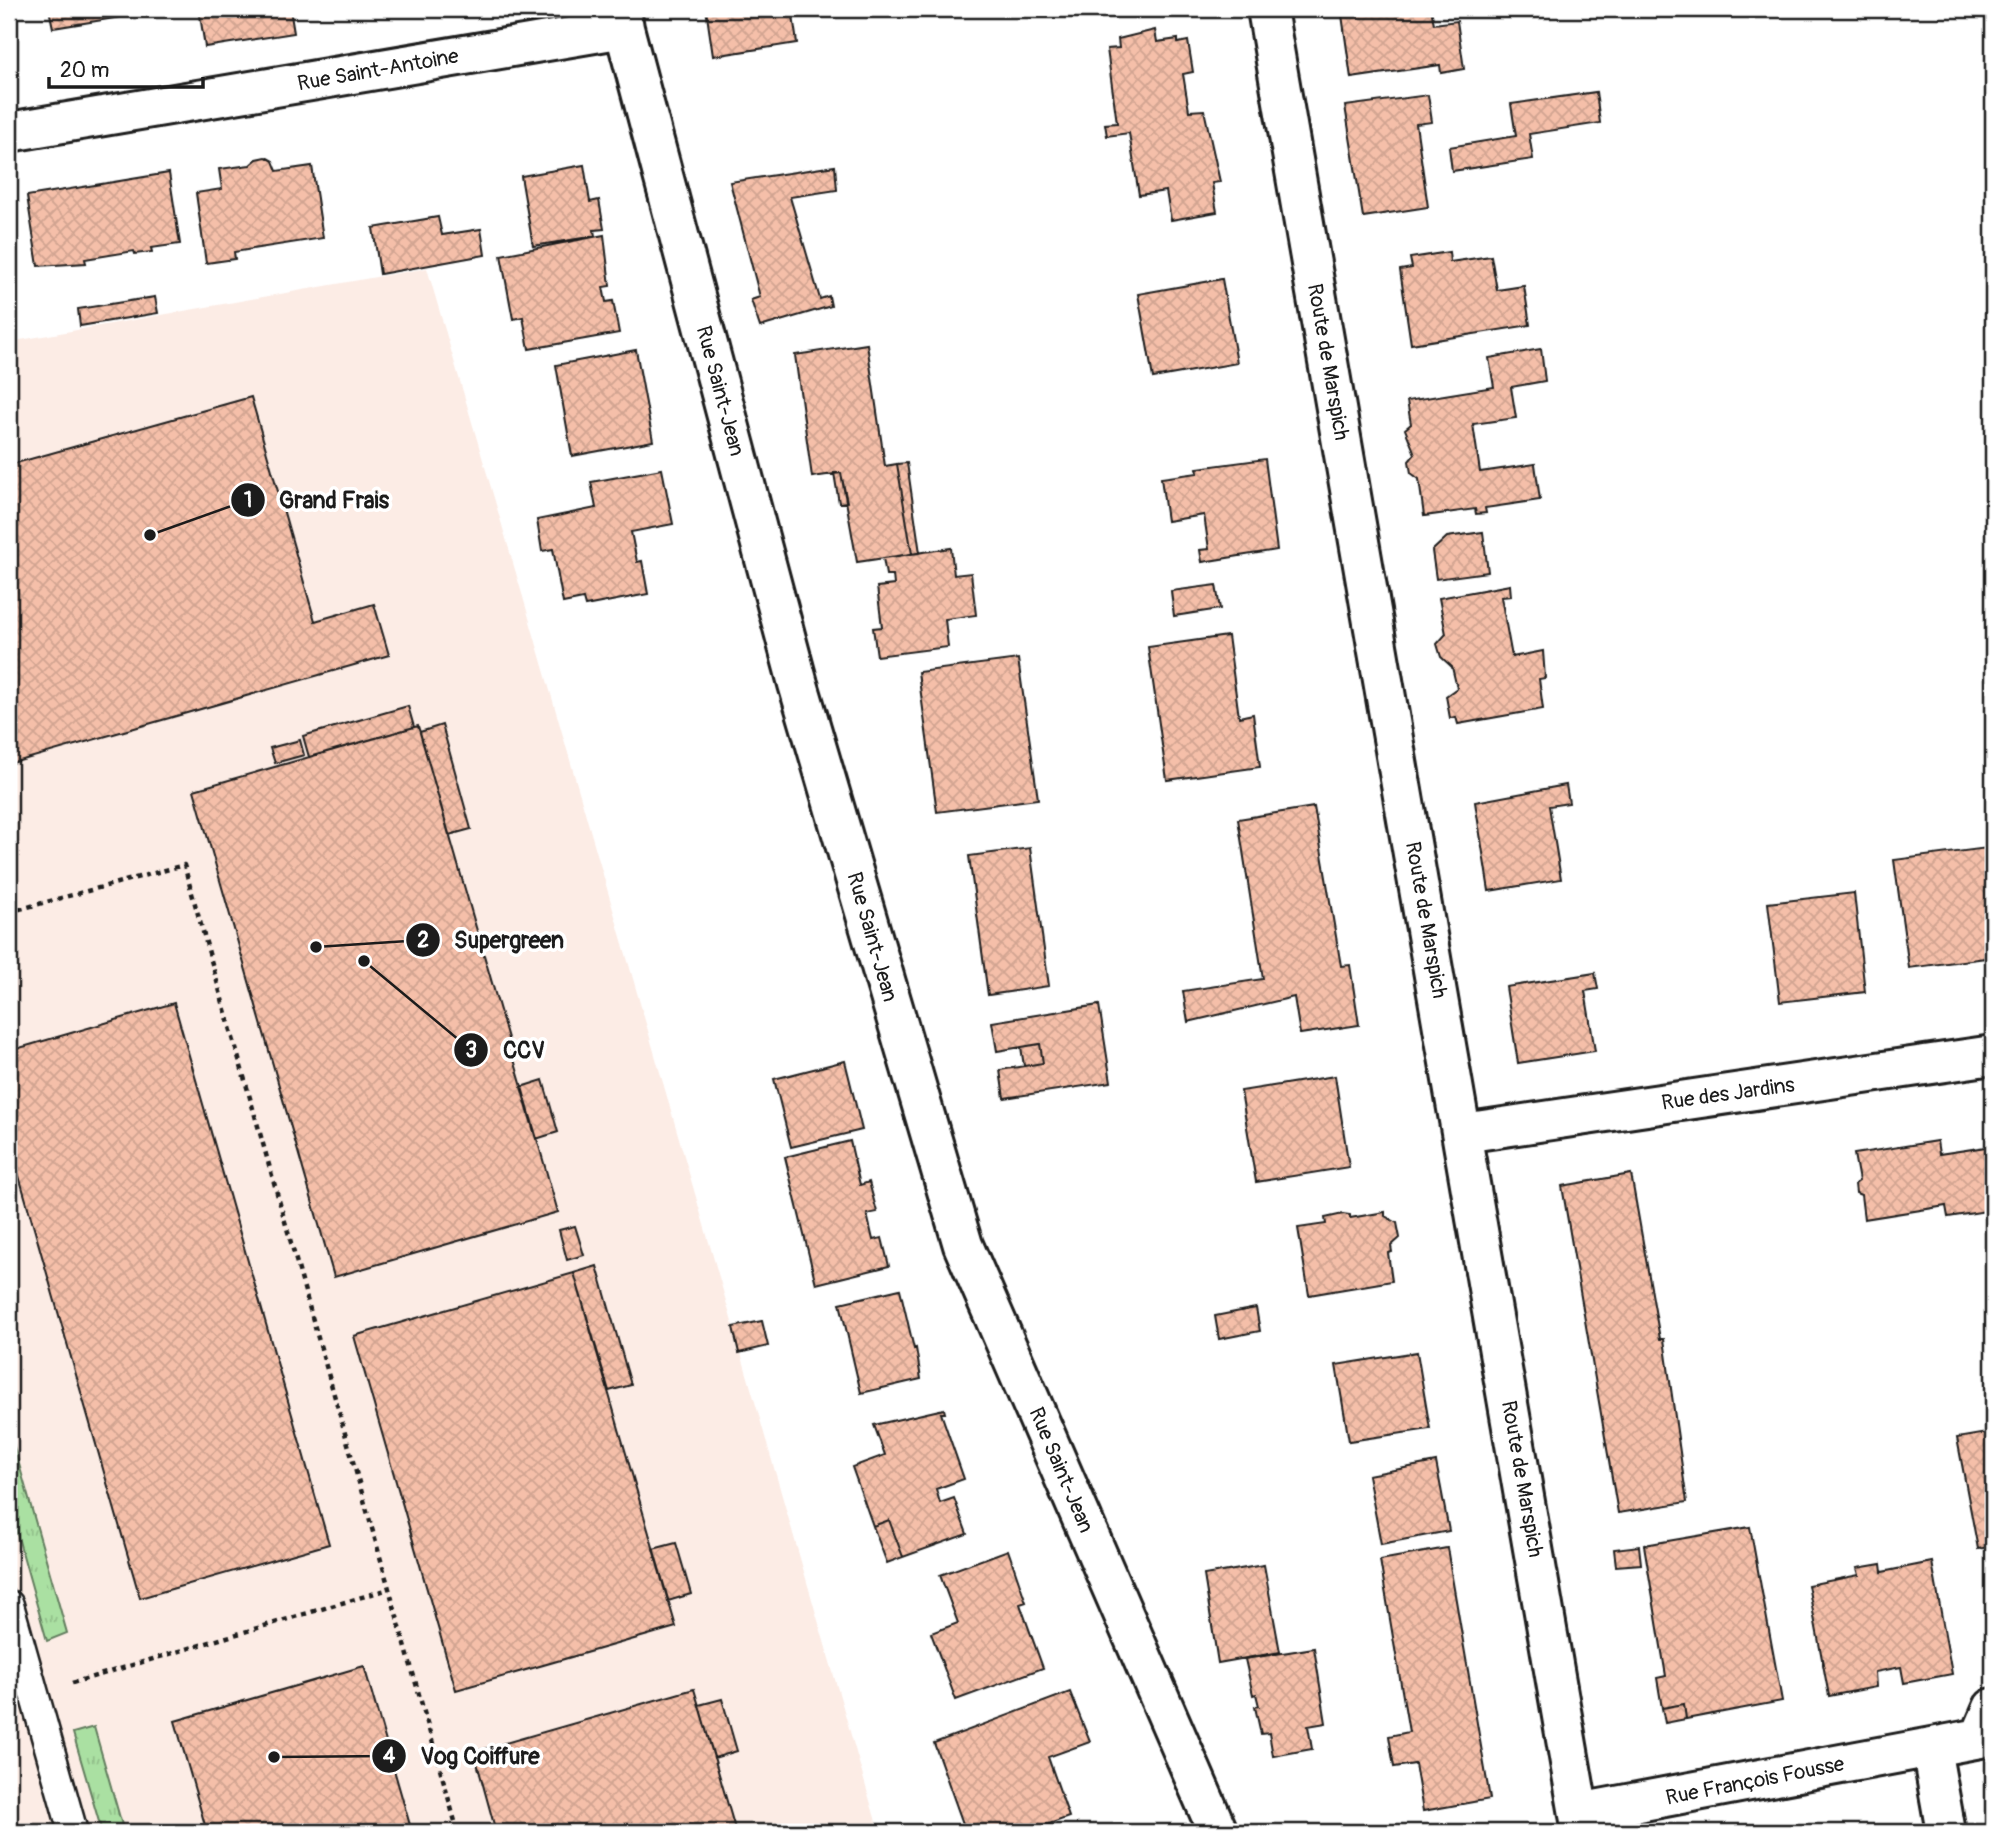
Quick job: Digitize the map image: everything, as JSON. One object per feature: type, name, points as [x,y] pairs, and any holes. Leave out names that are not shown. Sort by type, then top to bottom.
[{"type":"street","name":"Route de Marspich","points":[[1267,9],[1581,1822]]},
{"type":"street","name":"Rue Saint-Antoine","points":[[9,132],[623,19]]},
{"type":"street","name":"Rue Saint-Jean","points":[[623,19],[798,684],[963,1245],[1218,1832]]},
{"type":"street","name":"Rue des Jardins","points":[[1463,1133],[1993,1055]]},
{"type":"street","name":"Rue François Fousse","points":[[1581,1822],[1980,1738],[1993,1708]]},
{"type":"street","points":[[1931,1748],[1946,1832]]},
{"type":"lane","points":[[9,1605],[73,1832]]},
{"type":"path","points":[[9,912],[184,865],[458,1832]]},
{"type":"path","points":[[34,1694],[388,1589]]},
{"type":"shaded area","points":[[427,268],[879,1832],[9,1832],[9,342]]},
{"type":"green space","points":[[9,1429],[67,1633],[47,1641],[9,1505]]},
{"type":"green space","points":[[94,1727],[124,1832],[102,1832],[73,1733]]},
{"type":"building","points":[[49,9],[152,9],[152,12],[53,28]]},
{"type":"building","points":[[199,9],[290,9],[294,33],[205,47]]},
{"type":"building","points":[[706,9],[792,9],[797,43],[713,56]]},
{"type":"building","points":[[1378,9],[1431,9],[1434,24],[1457,21],[1464,69],[1441,73],[1440,65],[1351,78],[1342,15]]},
{"type":"building","points":[[1155,30],[1157,42],[1178,39],[1178,43],[1188,41],[1193,72],[1183,74],[1189,111],[1204,110],[1220,182],[1212,183],[1217,212],[1171,220],[1166,191],[1139,195],[1129,133],[1107,136],[1105,124],[1117,123],[1107,49],[1119,48],[1118,39]]},
{"type":"building","points":[[1596,92],[1600,123],[1529,134],[1533,159],[1452,171],[1449,147],[1516,136],[1511,104]]},
{"type":"building","points":[[1428,95],[1432,122],[1416,124],[1428,207],[1363,217],[1345,106]]},
{"type":"building","points":[[266,157],[273,161],[277,171],[312,166],[323,238],[234,252],[235,259],[206,263],[196,193],[222,189],[219,169],[250,165],[257,159]]},
{"type":"building","points":[[584,165],[590,202],[599,200],[604,229],[594,230],[595,236],[533,246],[521,176]]},
{"type":"building","points":[[835,166],[837,190],[790,197],[820,299],[829,296],[831,306],[760,327],[751,300],[760,297],[730,182]]},
{"type":"building","points":[[169,173],[180,244],[151,248],[152,252],[135,254],[134,251],[85,259],[86,263],[38,266],[27,196]]},
{"type":"building","points":[[438,217],[442,235],[481,229],[485,255],[380,274],[373,228]]},
{"type":"building","points":[[604,235],[610,286],[603,287],[606,302],[613,301],[619,333],[529,349],[523,317],[513,319],[501,255]]},
{"type":"building","points":[[1449,252],[1450,262],[1491,256],[1497,290],[1524,286],[1530,325],[1411,344],[1400,270],[1412,268],[1410,258]]},
{"type":"building","points":[[1222,279],[1237,363],[1153,378],[1138,294]]},
{"type":"building","points":[[155,297],[158,313],[80,326],[78,309]]},
{"type":"building","points":[[867,344],[885,466],[897,464],[912,554],[857,562],[841,473],[812,477],[795,355]]},
{"type":"building","points":[[1541,349],[1545,381],[1511,387],[1516,418],[1473,424],[1480,472],[1535,464],[1540,500],[1485,508],[1486,513],[1476,514],[1475,509],[1424,516],[1419,479],[1411,473],[1409,461],[1415,454],[1405,429],[1411,424],[1407,401],[1494,387],[1489,358]]},
{"type":"building","points":[[636,350],[653,441],[572,456],[556,365]]},
{"type":"building","points":[[251,397],[315,621],[374,604],[389,655],[9,764],[9,465]]},
{"type":"building","points":[[1265,459],[1277,550],[1202,562],[1200,550],[1209,549],[1204,515],[1167,521],[1161,478],[1198,473],[1197,468]]},
{"type":"building","points":[[907,463],[920,553],[912,554],[897,464]]},
{"type":"building","points":[[662,469],[673,524],[631,532],[637,562],[642,561],[648,594],[585,606],[583,599],[563,603],[553,549],[542,551],[537,520],[596,508],[591,482]]},
{"type":"building","points":[[834,473],[841,473],[847,502],[839,503]]},
{"type":"building","points":[[1483,532],[1488,572],[1436,579],[1432,551],[1447,537]]},
{"type":"building","points":[[951,548],[954,575],[971,573],[976,615],[945,619],[948,647],[877,656],[873,628],[882,627],[877,587],[894,585],[893,575],[886,575],[883,558]]},
{"type":"building","points":[[1216,585],[1220,609],[1174,616],[1171,591]]},
{"type":"building","points":[[1510,585],[1511,596],[1501,597],[1512,657],[1543,651],[1545,678],[1539,679],[1543,709],[1458,724],[1456,717],[1450,718],[1446,696],[1457,688],[1452,667],[1441,657],[1437,644],[1446,634],[1439,598]]},
{"type":"building","points":[[1228,636],[1239,717],[1253,714],[1260,767],[1167,780],[1148,647]]},
{"type":"building","points":[[1018,659],[1038,799],[937,812],[918,672]]},
{"type":"building","points":[[408,706],[414,727],[309,757],[303,736]]},
{"type":"building","points":[[442,725],[471,829],[449,835],[420,732]]},
{"type":"building","points":[[418,726],[558,1212],[334,1277],[194,790]]},
{"type":"building","points":[[300,740],[304,755],[275,763],[270,748]]},
{"type":"building","points":[[1566,785],[1569,803],[1549,806],[1561,879],[1489,891],[1475,802]]},
{"type":"building","points":[[1314,807],[1341,966],[1350,965],[1359,1025],[1300,1034],[1294,997],[1188,1022],[1183,991],[1263,979],[1238,819]]},
{"type":"building","points":[[1030,848],[1049,986],[988,995],[969,856]]},
{"type":"building","points":[[1987,848],[1993,887],[1993,957],[1909,968],[1894,860]]},
{"type":"building","points":[[1854,893],[1865,992],[1780,1002],[1768,903]]},
{"type":"building","points":[[1595,973],[1598,989],[1585,991],[1595,1051],[1518,1063],[1506,987]]},
{"type":"building","points":[[174,1003],[329,1544],[140,1598],[9,1141],[9,1051]]},
{"type":"building","points":[[1099,1005],[1111,1082],[1004,1098],[1000,1070],[1043,1063],[1040,1044],[997,1051],[992,1022]]},
{"type":"building","points":[[1040,1044],[1043,1063],[1024,1066],[1021,1047]]},
{"type":"building","points":[[845,1061],[862,1130],[791,1147],[774,1079]]},
{"type":"building","points":[[1335,1076],[1349,1167],[1256,1182],[1241,1091]]},
{"type":"building","points":[[543,1080],[558,1132],[536,1139],[521,1087]]},
{"type":"building","points":[[850,1141],[860,1185],[869,1182],[877,1212],[867,1214],[873,1240],[882,1238],[889,1266],[816,1284],[785,1157]]},
{"type":"building","points":[[1937,1141],[1939,1154],[1986,1147],[1993,1210],[1948,1217],[1946,1206],[1864,1219],[1861,1195],[1856,1193],[1855,1184],[1859,1181],[1854,1154]]},
{"type":"building","points":[[1631,1174],[1660,1339],[1664,1339],[1687,1502],[1618,1513],[1562,1186]]},
{"type":"building","points":[[1385,1212],[1385,1216],[1397,1223],[1400,1238],[1391,1246],[1392,1252],[1388,1253],[1392,1281],[1309,1295],[1298,1228],[1326,1224],[1325,1218],[1343,1214],[1350,1215],[1350,1218]]},
{"type":"building","points":[[575,1226],[584,1255],[567,1260],[559,1230]]},
{"type":"building","points":[[597,1266],[631,1385],[609,1391],[574,1273]]},
{"type":"building","points":[[574,1273],[676,1627],[456,1690],[354,1336]]},
{"type":"building","points":[[900,1289],[914,1349],[916,1348],[921,1379],[861,1393],[840,1303]]},
{"type":"building","points":[[1256,1308],[1260,1331],[1219,1339],[1215,1316]]},
{"type":"building","points":[[762,1321],[768,1346],[739,1353],[733,1327]]},
{"type":"building","points":[[1417,1352],[1430,1429],[1349,1441],[1336,1365]]},
{"type":"building","points":[[944,1409],[945,1413],[941,1413],[964,1479],[936,1489],[940,1503],[954,1498],[967,1534],[903,1557],[889,1520],[873,1526],[852,1467],[885,1455],[874,1425]]},
{"type":"building","points":[[1993,1432],[1993,1546],[1978,1549],[1957,1438]]},
{"type":"building","points":[[1436,1462],[1449,1531],[1381,1544],[1368,1475]]},
{"type":"building","points":[[889,1520],[903,1557],[887,1563],[873,1526]]},
{"type":"building","points":[[1750,1527],[1782,1701],[1686,1719],[1684,1704],[1662,1708],[1657,1678],[1666,1676],[1644,1545]]},
{"type":"building","points":[[676,1543],[691,1594],[668,1601],[653,1549]]},
{"type":"building","points":[[1639,1546],[1641,1564],[1616,1566],[1614,1549]]},
{"type":"building","points":[[1447,1548],[1490,1799],[1423,1811],[1415,1764],[1394,1767],[1389,1736],[1409,1732],[1380,1560]]},
{"type":"building","points":[[1008,1550],[1026,1602],[1020,1604],[1043,1668],[956,1700],[931,1633],[958,1623],[940,1575]]},
{"type":"building","points":[[1932,1562],[1952,1674],[1904,1683],[1901,1667],[1875,1672],[1876,1687],[1829,1696],[1808,1585],[1859,1575],[1857,1568],[1881,1564],[1882,1572]]},
{"type":"building","points":[[1264,1565],[1280,1652],[1218,1663],[1204,1575]]},
{"type":"building","points":[[1314,1648],[1326,1723],[1308,1726],[1312,1749],[1273,1756],[1269,1733],[1261,1734],[1255,1707],[1259,1706],[1256,1694],[1253,1695],[1245,1659]]},
{"type":"building","points":[[364,1666],[412,1832],[207,1832],[175,1721]]},
{"type":"building","points":[[694,1689],[736,1832],[496,1832],[474,1752]]},
{"type":"building","points":[[1070,1692],[1090,1742],[1048,1757],[1069,1817],[1027,1832],[966,1832],[934,1743]]},
{"type":"building","points":[[722,1699],[737,1751],[714,1758],[699,1705]]},
{"type":"building","points":[[1684,1704],[1686,1719],[1665,1723],[1662,1708]]},
{"type":"place","name":"Grand Frais","points":[[150,535]]},
{"type":"place","name":"Supergreen","points":[[316,947]]},
{"type":"place","name":"CCV","points":[[364,961]]},
{"type":"place","name":"Vog Coiffure","points":[[274,1757]]}]
